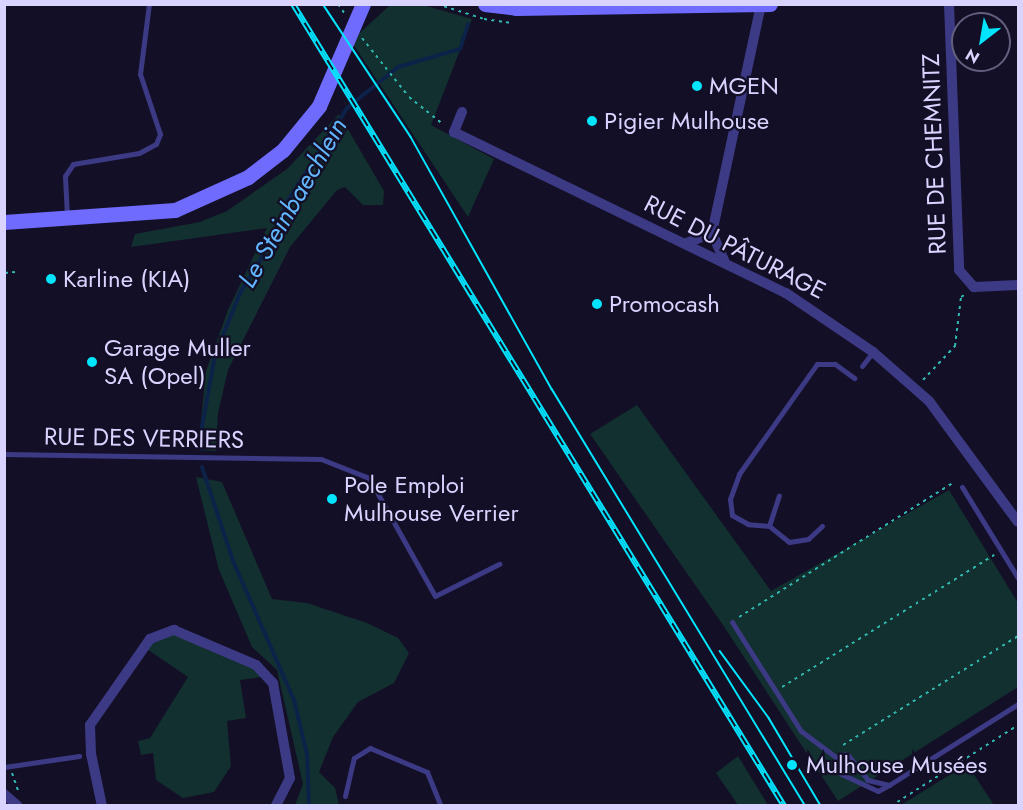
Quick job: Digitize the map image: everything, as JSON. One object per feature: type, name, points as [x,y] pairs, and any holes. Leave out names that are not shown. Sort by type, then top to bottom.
[{"type":"street","points":[[7,223],[67,217],[133,216],[175,210],[202,201],[266,164],[300,133],[319,105],[344,55],[353,12],[363,4]]},
{"type":"street","points":[[485,4],[516,8],[771,4]]},
{"type":"street","name":"RUE DE CHEMNITZ","points":[[949,4],[959,270],[964,280],[974,287]]},
{"type":"street","points":[[725,261],[715,246],[712,233],[761,5]]},
{"type":"street","points":[[454,132],[462,112]]},
{"type":"street","name":"RUE DU PÂTURAGE","points":[[454,132],[725,261],[823,315],[873,351],[914,387],[978,462],[1018,522]]},
{"type":"street","points":[[687,243],[712,233]]},
{"type":"street","points":[[974,287],[1018,285]]},
{"type":"street","points":[[102,806],[91,754],[90,724],[150,639],[174,630],[256,666],[273,683],[290,778],[276,806]]},
{"type":"street","points":[[4,794],[16,804]]},
{"type":"lane","points":[[67,217],[65,176],[73,164],[139,153],[156,144],[160,134],[140,74],[149,4]]},
{"type":"lane","points":[[862,366],[873,351]]},
{"type":"lane","points":[[822,526],[808,539],[789,542],[769,526],[747,524],[732,515],[730,499],[739,474],[818,364],[834,364],[854,378]]},
{"type":"lane","name":"RUE DES VERRIERS","points":[[4,454],[191,459],[283,457],[321,459],[369,478],[435,596],[498,564]]},
{"type":"lane","points":[[962,487],[1018,578]]},
{"type":"lane","points":[[769,526],[779,496]]},
{"type":"lane","points":[[732,622],[801,731],[837,758],[848,755],[868,780],[889,784]]},
{"type":"lane","points":[[837,758],[837,772],[872,791],[889,784],[1018,704]]},
{"type":"lane","points":[[345,796],[354,758],[370,748],[388,752],[427,772],[441,806]]},
{"type":"lane","points":[[7,767],[79,756]]},
{"type":"path","points":[[384,68],[424,111],[454,132]]},
{"type":"path","points":[[5,273],[15,272]]},
{"type":"path","points":[[914,387],[939,368],[955,346],[961,297],[974,287]]},
{"type":"path","points":[[732,622],[954,483],[962,487]]},
{"type":"path","points":[[776,692],[1001,550]]},
{"type":"path","points":[[828,753],[1018,636]]},
{"type":"path","points":[[891,806],[1018,725]]},
{"type":"path","points":[[7,767],[20,791],[16,804]]},
{"type":"green space","points":[[390,5],[423,5],[472,19],[431,125],[494,159],[468,217],[351,41]]},
{"type":"green space","points":[[339,114],[384,191],[383,205],[363,205],[345,187],[337,190],[290,247],[228,370],[218,413],[216,451],[198,450],[206,371],[228,310],[267,228],[131,247],[135,234],[200,222],[227,211],[287,169]]},
{"type":"green space","points":[[637,405],[771,591],[949,490],[1018,603],[1018,687],[838,801],[723,625],[590,434]]},
{"type":"green space","points":[[196,477],[222,482],[272,599],[307,603],[367,623],[398,638],[409,653],[394,683],[358,702],[333,737],[319,772],[335,788],[339,805],[295,805],[303,784],[277,670],[252,647],[219,570]]},
{"type":"green space","points":[[181,631],[268,676],[240,680],[246,718],[227,721],[231,766],[214,792],[183,798],[156,780],[153,753],[141,755],[138,741],[150,738],[188,677],[144,647]]},
{"type":"green space","points":[[738,756],[768,805],[738,805],[716,773]]},
{"type":"green space","points":[[967,764],[994,805],[901,805]]},
{"type":"waterway","name":"Le Steinbaechlein","points":[[202,449],[202,427],[215,355],[240,293],[270,244],[287,202],[347,108],[398,67],[460,49],[468,24]]},
{"type":"waterway","name":"Le Steinbaechlein","points":[[202,467],[233,561],[294,700],[307,754],[309,806]]},
{"type":"tram line","points":[[323,4],[411,137],[552,389],[806,806]]},
{"type":"tram line","points":[[720,651],[769,718],[821,806]]},
{"type":"railway","points":[[293,4],[784,806]]},
{"type":"place","name":"MGEN","points":[[697,86]]},
{"type":"place","name":"Pigier Mulhouse","points":[[592,121]]},
{"type":"place","name":"Karline (KIA)","points":[[51,279]]},
{"type":"place","name":"Promocash","points":[[597,304]]},
{"type":"place","name":"Garage Muller SA (Opel)","points":[[92,362]]},
{"type":"place","name":"Pole Emploi Mulhouse Verrier","points":[[332,499]]},
{"type":"place","name":"Mulhouse Musées","points":[[792,765]]}]
